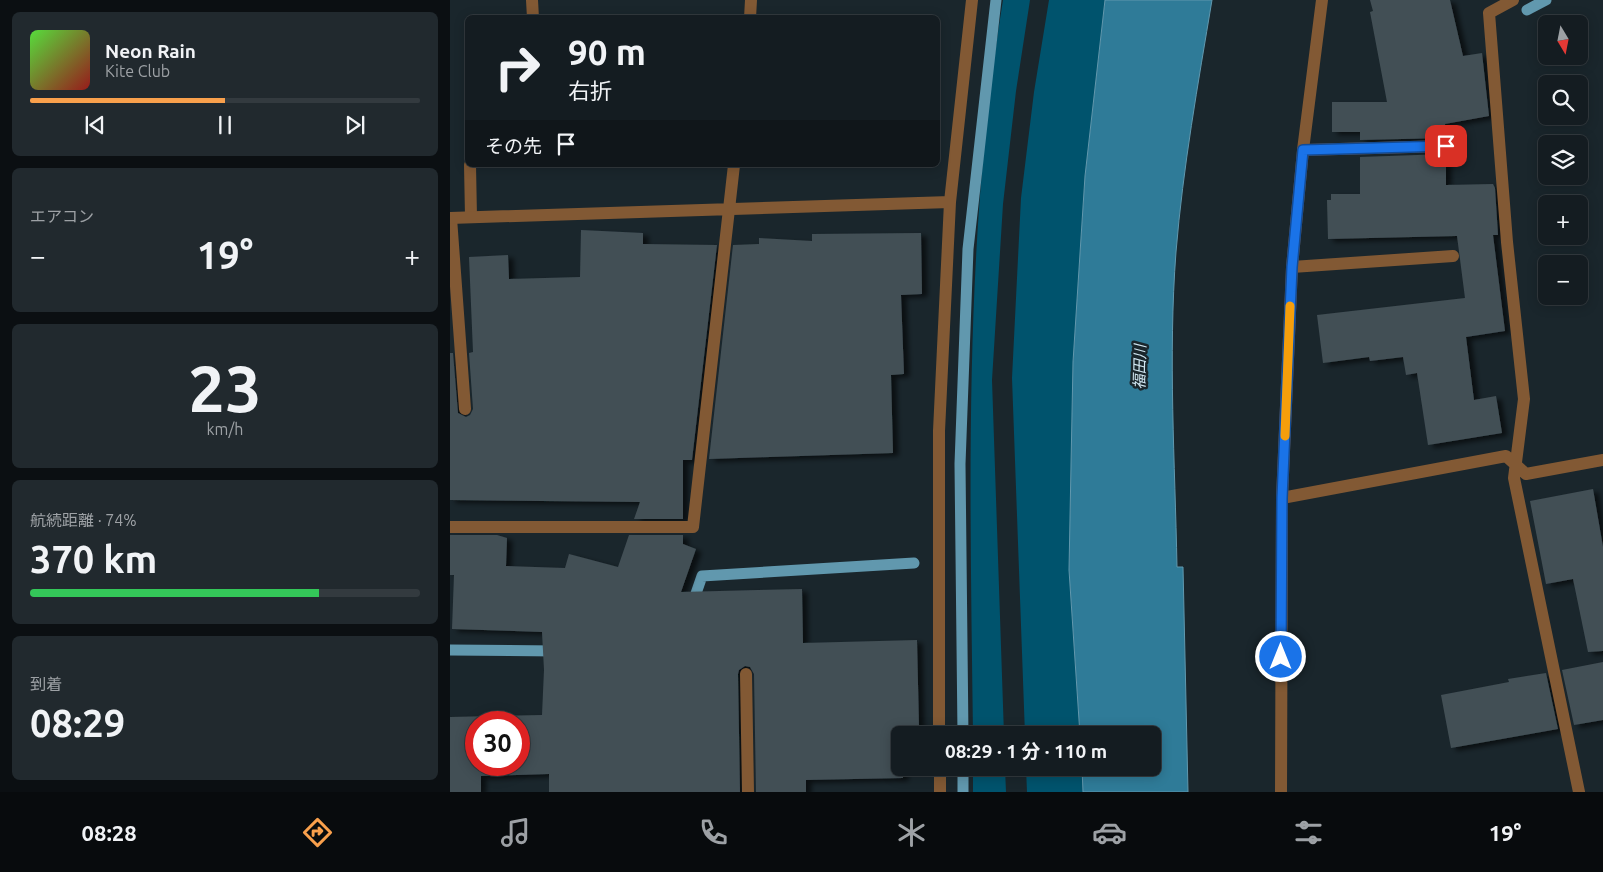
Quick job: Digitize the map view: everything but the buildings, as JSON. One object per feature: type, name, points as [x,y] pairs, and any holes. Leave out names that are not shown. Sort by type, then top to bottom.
[{"type":"street","points":[[532,0],[533,15]]},
{"type":"street","points":[[750,15],[752,0]]},
{"type":"street","points":[[939,726],[939,431],[950,202],[972,0]]},
{"type":"street","points":[[1281,792],[1282,498],[1292,267],[1303,150],[1322,0]]},
{"type":"street","points":[[1513,0],[1489,13],[1507,242],[1524,399],[1514,478],[1579,792]]},
{"type":"street","points":[[1303,150],[1446,146]]},
{"type":"street","points":[[470,167],[471,217]]},
{"type":"street","points":[[450,527],[693,527],[734,167]]},
{"type":"street","points":[[465,409],[451,218],[950,202]]},
{"type":"street","points":[[1292,267],[1453,256]]},
{"type":"street","points":[[1282,498],[1506,456],[1526,474],[1603,460]]},
{"type":"street","points":[[746,674],[748,792]]},
{"type":"street","points":[[940,776],[940,792]]},
{"type":"shaded area","points":[[1003,0],[1030,0],[1016,91],[1003,204],[992,380],[1004,726],[973,726],[972,367],[981,183],[990,91]]},
{"type":"shaded area","points":[[1049,0],[1105,0],[1085,176],[1073,362],[1069,570],[1079,726],[1025,726],[1012,378],[1021,198],[1034,92]]},
{"type":"shaded area","points":[[973,776],[1005,776],[1006,792],[973,792]]},
{"type":"shaded area","points":[[1026,776],[1082,776],[1083,792],[1027,792]]},
{"type":"water","name":"福田川","points":[[1105,0],[1212,0],[1191,126],[1183,189],[1176,252],[1172,331],[1177,567],[1183,567],[1188,792],[1083,792],[1082,776],[1161,776],[1161,726],[1079,726],[1069,570],[1073,362],[1085,176]]},
{"type":"waterway","points":[[963,726],[960,464],[968,249],[996,0]]},
{"type":"waterway","points":[[1527,10],[1546,0]]},
{"type":"waterway","points":[[692,605],[702,576],[914,563]]},
{"type":"waterway","points":[[450,650],[558,651]]},
{"type":"waterway","points":[[963,776],[963,792]]},
{"type":"slow traffic","points":[[1285,436],[1290,306]]},
{"type":"route","points":[[1281,657],[1282,498],[1292,267],[1303,150],[1446,146]]}]
